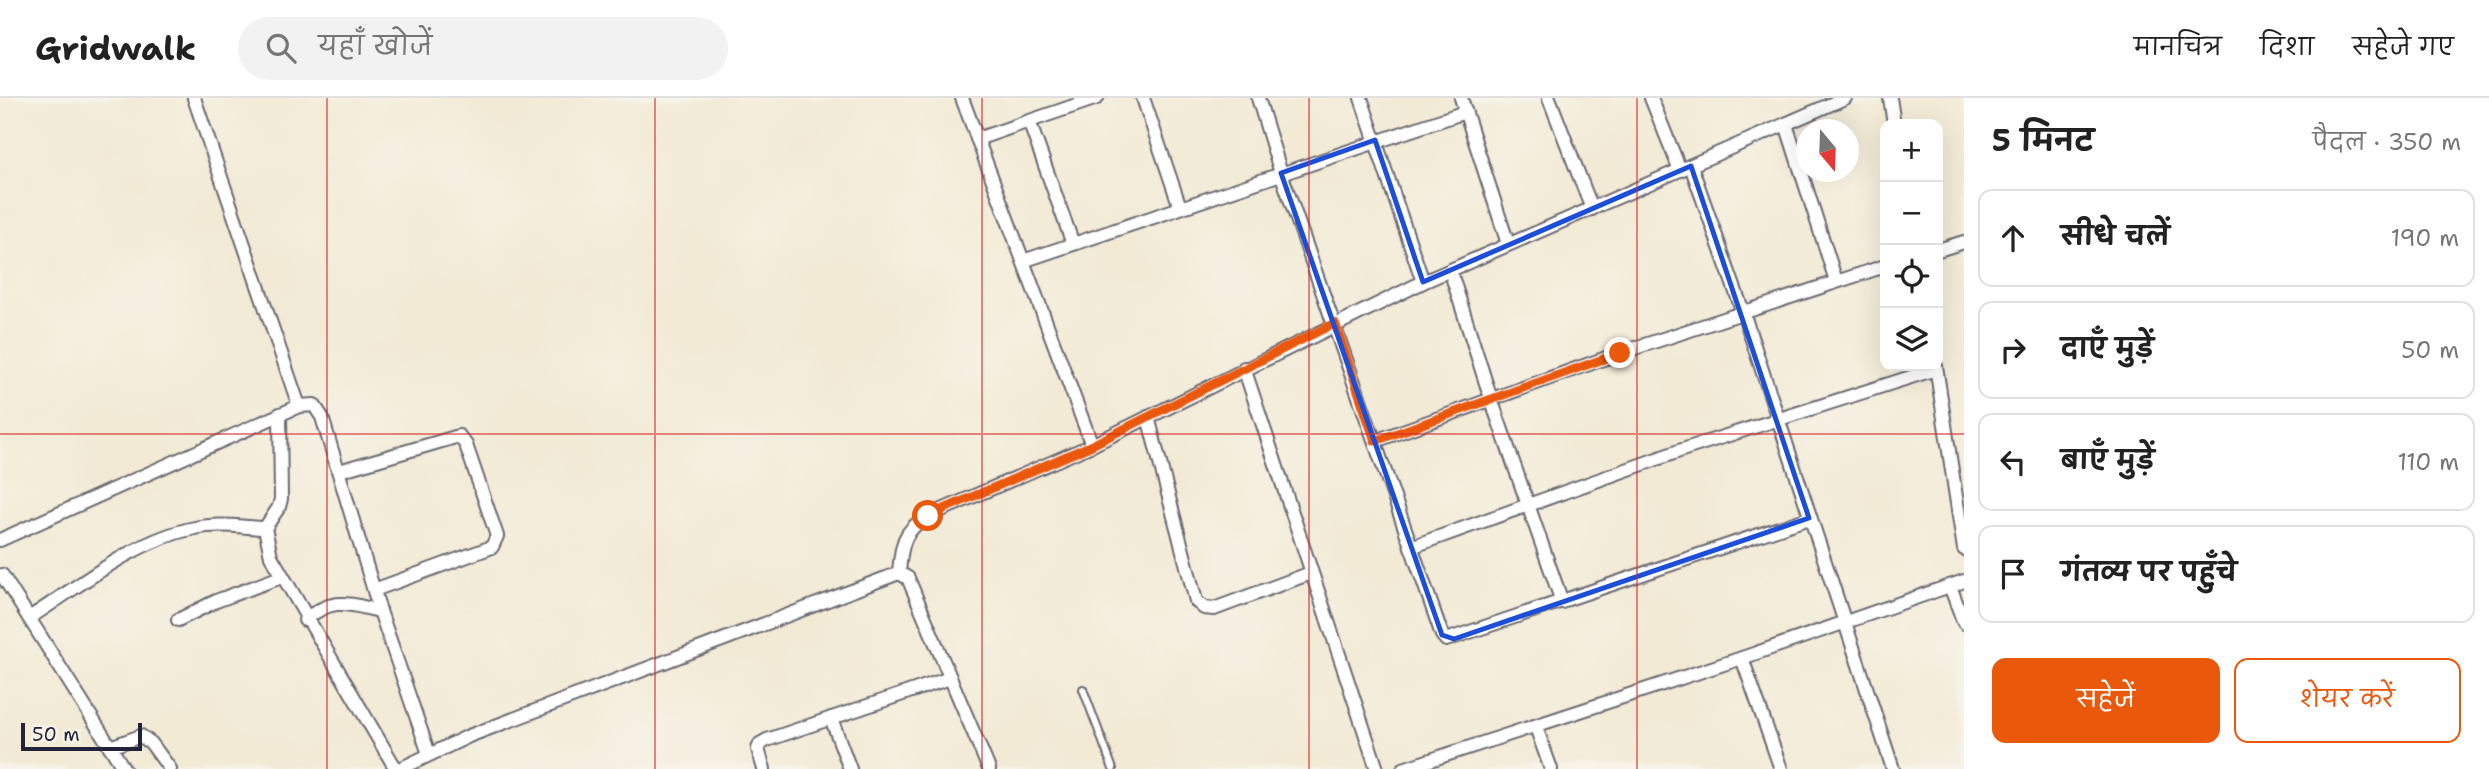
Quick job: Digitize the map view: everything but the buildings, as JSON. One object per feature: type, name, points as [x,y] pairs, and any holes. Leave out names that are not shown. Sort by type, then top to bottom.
[{"type":"street","points":[[194,98],[299,406]]},
{"type":"street","points":[[962,98],[1092,445]]},
{"type":"street","points":[[977,139],[1097,98]]},
{"type":"street","points":[[1143,98],[1180,207]]},
{"type":"street","points":[[1258,98],[1281,173],[1442,635],[1446,639],[1809,518]]},
{"type":"street","points":[[1362,98],[1423,282]]},
{"type":"street","points":[[1461,98],[1508,244]]},
{"type":"street","points":[[1549,98],[1592,209]]},
{"type":"street","points":[[1651,98],[1685,168],[1743,312],[1843,624],[1893,769]]},
{"type":"street","points":[[899,573],[901,545],[916,523],[1092,445],[1423,282],[1786,124],[1826,101],[1845,98]]},
{"type":"street","points":[[1890,98],[1893,119]]},
{"type":"street","points":[[1023,261],[1375,140],[1465,112]]},
{"type":"street","points":[[1029,121],[1073,244]]},
{"type":"street","points":[[1786,124],[1836,281]]},
{"type":"street","points":[[1943,248],[1964,242]]},
{"type":"street","points":[[1375,441],[1743,312],[1880,268]]},
{"type":"street","points":[[1450,270],[1490,399],[1562,602]]},
{"type":"street","points":[[1244,368],[1377,769]]},
{"type":"street","points":[[1411,547],[1924,371]]},
{"type":"street","points":[[1937,371],[1964,550]]},
{"type":"street","points":[[0,540],[280,414],[299,406],[314,405],[319,411],[339,471],[380,611],[429,754]]},
{"type":"street","points":[[280,414],[281,499],[279,507],[265,528],[271,556],[305,620],[398,769],[429,754],[899,573]]},
{"type":"street","points":[[1148,417],[1196,601],[1204,608],[1214,609],[1311,573]]},
{"type":"street","points":[[339,471],[459,436],[466,445],[497,536],[492,547],[374,590]]},
{"type":"street","points":[[29,618],[134,552],[166,536],[210,526],[265,528]]},
{"type":"street","points":[[1,573],[124,769]]},
{"type":"street","points":[[899,573],[908,578],[989,769]]},
{"type":"street","points":[[178,620],[216,601],[281,577]]},
{"type":"street","points":[[1403,769],[1742,658],[1964,581]]},
{"type":"street","points":[[1951,586],[1964,623]]},
{"type":"street","points":[[305,620],[318,609],[332,603],[380,611]]},
{"type":"street","points":[[1742,658],[1781,769]]},
{"type":"street","points":[[764,769],[758,749],[760,744],[950,678]]},
{"type":"street","points":[[831,718],[850,769]]},
{"type":"street","points":[[1536,727],[1551,769]]},
{"type":"street","points":[[110,747],[141,736],[151,743],[170,769]]},
{"type":"lane","points":[[1083,689],[1113,769]]},
{"type":"highlighted area","points":[[1375,140],[1423,282],[1691,166],[1809,518],[1454,639],[1442,635],[1281,173]]},
{"type":"route","points":[[928,516],[1010,483],[1092,445],[1335,323],[1375,441],[1620,353]]}]
